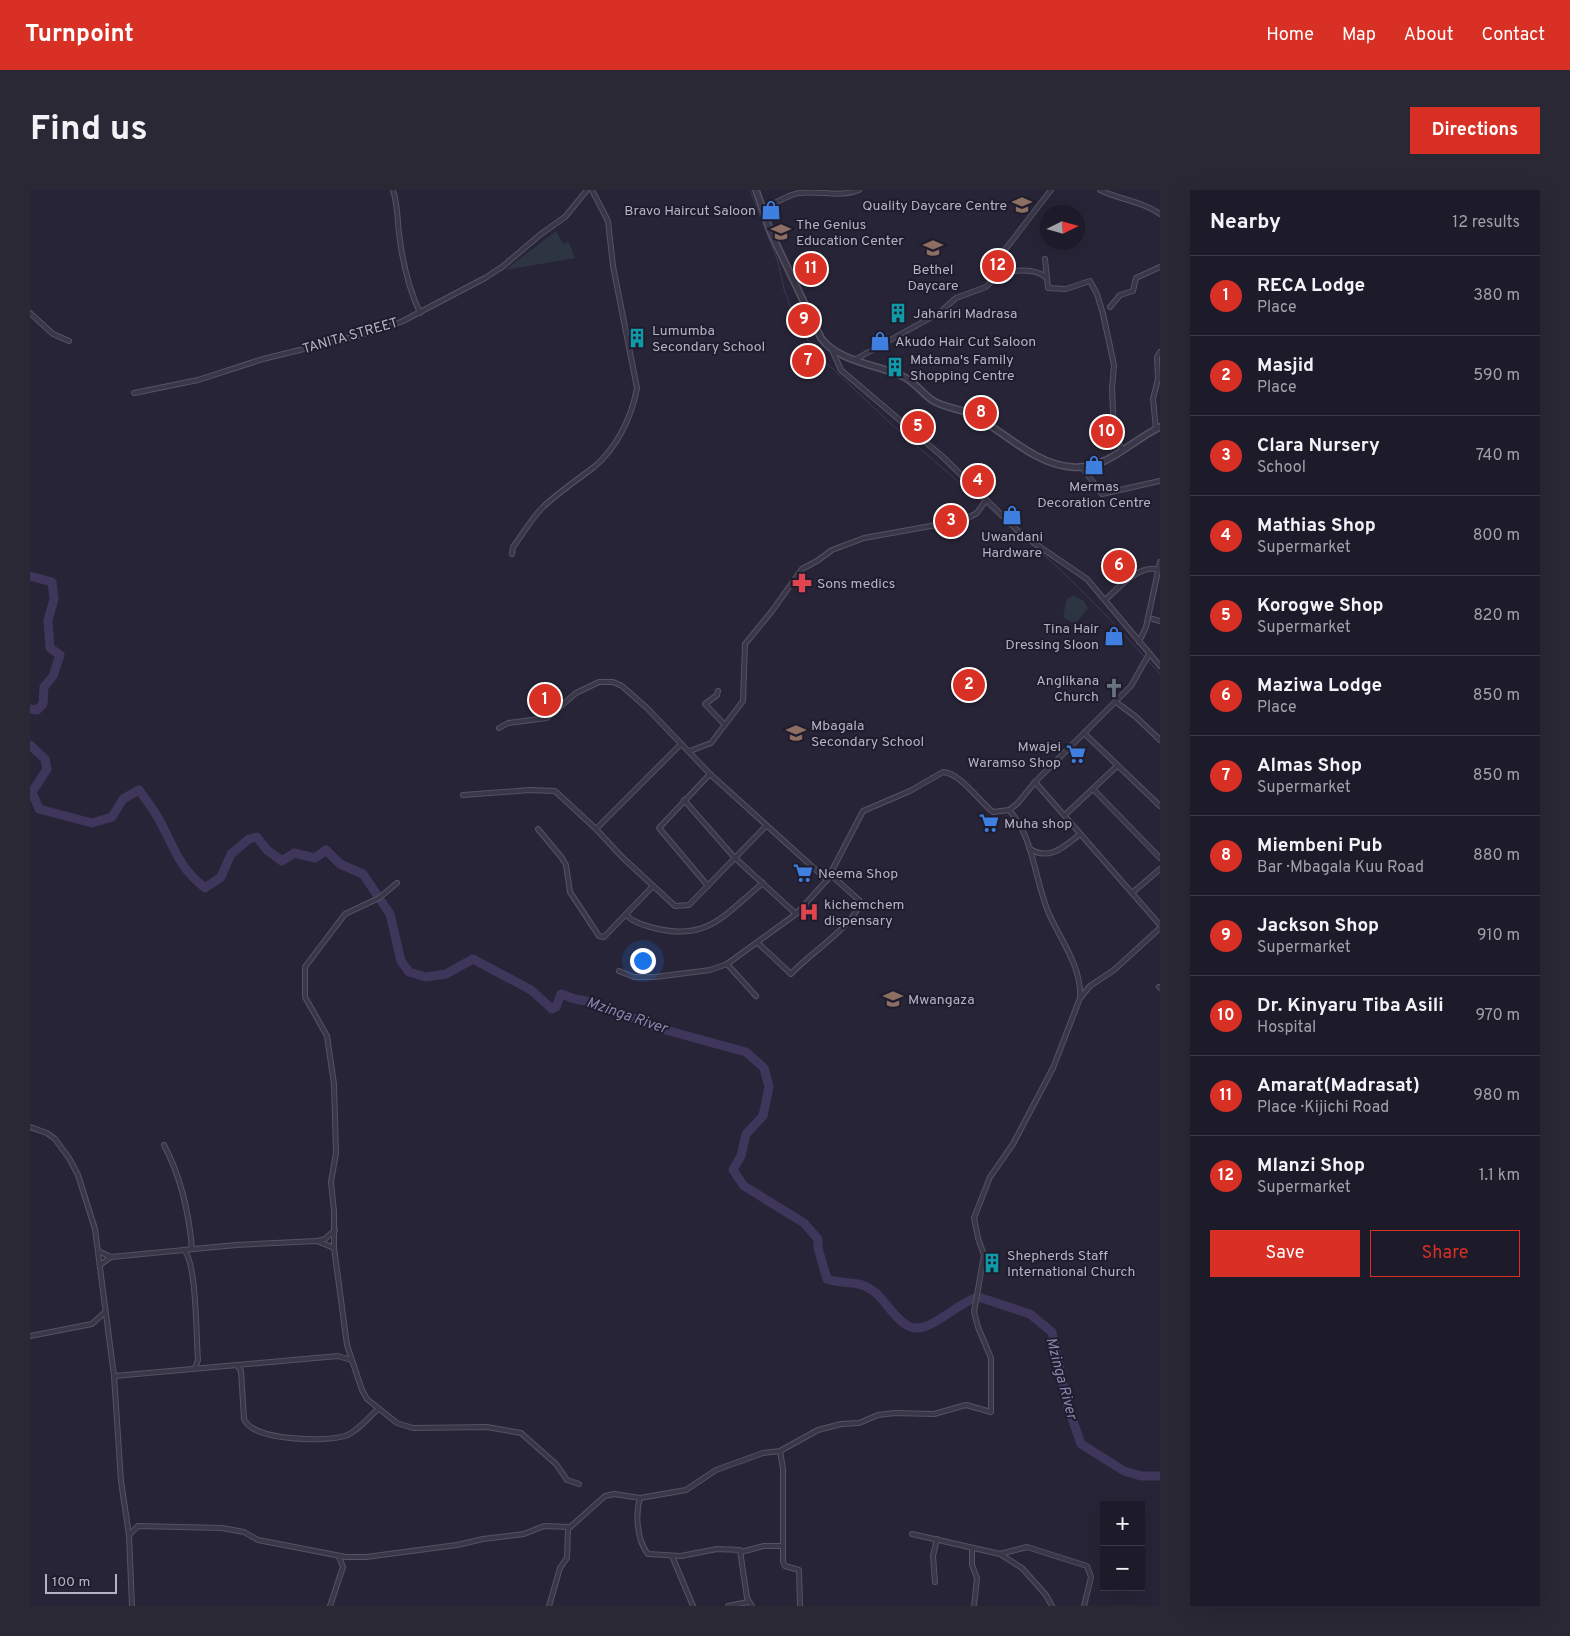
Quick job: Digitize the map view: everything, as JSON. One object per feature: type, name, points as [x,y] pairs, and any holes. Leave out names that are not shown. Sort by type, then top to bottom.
[{"type":"street","points":[[393,190],[399,210],[401,246],[415,302],[420,313]]},
{"type":"street","name":"TANITA STREET","points":[[134,394],[195,381],[272,357],[377,331],[420,313],[486,278],[502,267],[540,234],[565,217],[587,190]]},
{"type":"street","points":[[512,554],[513,547],[541,509],[573,481],[595,466],[620,436],[635,399],[637,388],[613,266],[611,233],[604,211],[592,190]]},
{"type":"street","points":[[756,190],[763,210],[821,338],[832,350],[841,370],[943,457],[1021,534],[1086,579],[1160,666]]},
{"type":"street","points":[[763,210],[795,192],[842,194],[859,190]]},
{"type":"street","points":[[1004,251],[1051,190]]},
{"type":"street","points":[[1100,190],[1116,197],[1143,204],[1160,214]]},
{"type":"street","points":[[1045,259],[1045,277],[1048,288],[1052,290],[1066,290],[1090,281],[1097,293],[1114,365],[1112,389],[1114,433],[1123,451]]},
{"type":"street","points":[[1110,307],[1120,295],[1133,291],[1136,278],[1160,267]]},
{"type":"street","points":[[856,359],[939,313],[956,298],[986,286],[1000,273],[1031,272],[1042,274],[1045,277]]},
{"type":"street","points":[[30,313],[54,334],[69,341]]},
{"type":"street","points":[[832,350],[905,377],[938,403],[972,415],[1010,440],[1048,460],[1072,467],[1100,463],[1123,451],[1158,428],[1153,400],[1158,379],[1157,357],[1160,352]]},
{"type":"street","points":[[1081,466],[1102,494],[1160,481]]},
{"type":"street","points":[[690,752],[711,742],[743,701],[746,640],[772,611],[802,568],[817,561],[832,550],[864,538],[893,535],[964,520],[977,513],[986,500]]},
{"type":"street","points":[[1139,642],[1146,627],[1160,562]]},
{"type":"street","points":[[1105,600],[1140,572],[1159,569]]},
{"type":"street","points":[[1153,619],[1160,621]]},
{"type":"street","points":[[619,970],[634,977],[655,977],[710,970],[727,964],[796,914],[827,880],[863,810],[910,791],[943,772],[949,772],[961,780],[978,801],[993,812],[1008,810],[1017,804],[1036,782],[1132,686],[1149,654]]},
{"type":"street","points":[[499,728],[508,723],[547,718],[576,693],[599,682],[608,681],[622,686],[710,774],[827,880]]},
{"type":"street","points":[[718,691],[717,695],[705,704],[724,724]]},
{"type":"street","points":[[1116,702],[1136,717],[1160,740]]},
{"type":"street","points":[[1085,734],[1160,806]]},
{"type":"street","points":[[596,829],[680,745]]},
{"type":"street","points":[[1065,815],[1117,766]]},
{"type":"street","points":[[708,886],[659,831],[661,824],[710,774]]},
{"type":"street","points":[[549,1606],[560,1568],[567,1558],[570,1527],[605,1496],[614,1494],[640,1498],[686,1490],[716,1470],[763,1453],[780,1451],[818,1430],[841,1424],[859,1423],[878,1414],[934,1414],[966,1405],[990,1412],[991,1358],[974,1312],[984,1255],[974,1218],[990,1177],[1013,1144],[1053,1068],[1080,998],[1090,986],[1114,970],[1160,927],[1079,835],[1065,815],[1036,782]]},
{"type":"street","points":[[1093,789],[1160,858]]},
{"type":"street","points":[[463,795],[550,790],[559,794],[675,906],[688,905],[766,826]]},
{"type":"street","points":[[684,800],[734,857],[796,914]]},
{"type":"street","points":[[1008,810],[1016,817],[1029,847],[1050,916],[1064,941],[1080,983],[1080,998]]},
{"type":"street","points":[[538,829],[566,865],[570,892],[599,936],[604,937],[626,915],[639,898],[653,886]]},
{"type":"street","points":[[1029,847],[1038,854],[1050,854],[1079,835]]},
{"type":"street","points":[[1132,893],[1160,869]]},
{"type":"street","points":[[758,943],[791,974],[845,925],[860,906],[860,901],[831,875]]},
{"type":"street","points":[[626,915],[633,922],[668,931],[684,933],[698,931],[713,924],[763,883]]},
{"type":"street","points":[[397,884],[379,898],[345,914],[305,967],[303,988],[305,998],[327,1036],[334,1084],[336,1153],[331,1182],[335,1230],[334,1248],[351,1360],[362,1390],[378,1409],[397,1423],[413,1428],[487,1426],[521,1433],[556,1464],[567,1480],[579,1484]]},
{"type":"street","points":[[727,964],[756,996]]},
{"type":"street","points":[[30,1127],[47,1133],[55,1139],[69,1158],[82,1188],[98,1251],[114,1376],[121,1481],[129,1535],[132,1606]]},
{"type":"street","points":[[164,1145],[174,1165],[182,1191],[193,1249],[190,1257],[198,1360],[195,1368]]},
{"type":"street","points":[[98,1251],[111,1256],[317,1242],[325,1239],[335,1230]]},
{"type":"street","points":[[317,1242],[334,1248]]},
{"type":"street","points":[[184,1250],[190,1257]]},
{"type":"street","points":[[100,1265],[111,1256]]},
{"type":"street","points":[[30,1336],[92,1324],[105,1312]]},
{"type":"street","points":[[114,1376],[338,1356],[351,1360]]},
{"type":"street","points":[[237,1365],[241,1371],[244,1419],[247,1426],[256,1431],[309,1440],[345,1436],[378,1409]]},
{"type":"street","points":[[780,1451],[783,1469],[784,1522],[782,1546],[785,1566],[799,1570],[800,1606]]},
{"type":"street","points":[[640,1498],[637,1514],[639,1534],[644,1549],[652,1555],[672,1556],[736,1548],[741,1552],[743,1582],[748,1602],[752,1606]]},
{"type":"street","points":[[129,1535],[138,1526],[208,1527],[244,1532],[258,1540],[339,1557],[376,1556],[524,1534],[544,1526],[570,1527]]},
{"type":"street","points":[[912,1534],[1000,1554],[1022,1568],[1046,1595],[1052,1606]]},
{"type":"street","points":[[935,1582],[933,1556],[937,1539]]},
{"type":"street","points":[[741,1552],[764,1546],[782,1546]]},
{"type":"street","points":[[1000,1554],[1027,1547],[1087,1566],[1091,1577],[1084,1606]]},
{"type":"street","points":[[972,1548],[972,1565],[977,1578],[974,1606]]},
{"type":"street","points":[[672,1556],[693,1606]]},
{"type":"street","points":[[330,1606],[343,1567],[339,1557]]},
{"type":"street","points":[[728,1606],[748,1602]]},
{"type":"shaded area","points":[[556,231],[563,244],[569,242],[575,258],[505,270]]},
{"type":"shaded area","points":[[1074,596],[1084,601],[1088,608],[1075,624],[1063,617],[1067,598]]},
{"type":"waterway","points":[[750,190],[778,262],[784,289],[793,315],[815,352],[889,422],[1010,526]]},
{"type":"waterway","points":[[1028,541],[1096,605],[1160,674]]},
{"type":"waterway","name":"Mzinga River","points":[[30,576],[52,582],[54,599],[48,620],[50,648],[60,655],[53,676],[44,687],[43,704],[37,710],[30,709]]},
{"type":"waterway","name":"Mzinga River","points":[[30,745],[45,759],[47,769],[32,792],[39,809],[92,823],[112,817],[123,799],[139,790],[153,809],[182,863],[195,880],[205,888],[221,877],[231,854],[249,839],[257,837],[267,850],[282,861],[294,853],[315,858],[326,850],[340,864],[363,874],[390,914],[401,961],[409,972],[426,977],[446,974],[473,959],[531,990],[552,1009],[556,1007],[561,994],[591,1002],[662,1029],[746,1052],[764,1068],[769,1087],[763,1116],[746,1134],[741,1156],[733,1170],[744,1186],[804,1223],[818,1239],[818,1248],[827,1279],[859,1284],[871,1289],[897,1318],[903,1323],[916,1328],[938,1321],[964,1303],[978,1297],[1030,1314],[1052,1332],[1067,1404],[1081,1444],[1124,1471],[1141,1476],[1160,1476]]},
{"type":"place","name":"Quality Daycare Centre","points":[[1022,205]]},
{"type":"place","name":"Bravo Haircut Saloon","points":[[771,210]]},
{"type":"place","name":"The Genius Education Center","points":[[781,232]]},
{"type":"place","name":"Bethel Daycare","points":[[933,248]]},
{"type":"place","name":"Mlanzi Shop","points":[[998,266]]},
{"type":"place","name":"Amarat(Madrasat)","points":[[811,269]]},
{"type":"place","name":"Jahariri Madrasa","points":[[898,313]]},
{"type":"place","name":"Jackson Shop","points":[[804,320]]},
{"type":"place","name":"Lumumba Secondary School","points":[[637,338]]},
{"type":"place","name":"Akudo Hair Cut Saloon","points":[[880,341]]},
{"type":"place","name":"Almas Shop","points":[[808,361]]},
{"type":"place","name":"Matama's Family Shopping Centre","points":[[895,367]]},
{"type":"place","name":"Miembeni Pub","points":[[981,413]]},
{"type":"place","name":"Korogwe Shop","points":[[918,427]]},
{"type":"place","name":"Dr. Kinyaru Tiba Asili","points":[[1107,432]]},
{"type":"place","name":"Mermas Decoration Centre","points":[[1094,465]]},
{"type":"place","name":"Mathias Shop","points":[[978,481]]},
{"type":"place","name":"Uwandani Hardware","points":[[1012,515]]},
{"type":"place","name":"Clara Nursery","points":[[951,521]]},
{"type":"place","name":"Maziwa Lodge","points":[[1119,566]]},
{"type":"place","name":"Sons medics","points":[[802,583]]},
{"type":"place","name":"Tina Hair Dressing Sloon","points":[[1114,636]]},
{"type":"place","name":"Masjid","points":[[969,685]]},
{"type":"place","name":"Anglikana Church","points":[[1114,688]]},
{"type":"place","name":"RECA Lodge","points":[[545,700]]},
{"type":"place","name":"Mbagala Secondary School","points":[[796,733]]},
{"type":"place","name":"Mwajei Waramso Shop","points":[[1076,754]]},
{"type":"place","name":"Muha shop","points":[[989,823]]},
{"type":"place","name":"Neema Shop","points":[[803,873]]},
{"type":"place","name":"kichemchem dispensary","points":[[809,912]]},
{"type":"place","name":"Mwangaza","points":[[893,999]]},
{"type":"place","name":"Shepherds Staff International Church","points":[[992,1263]]}]
